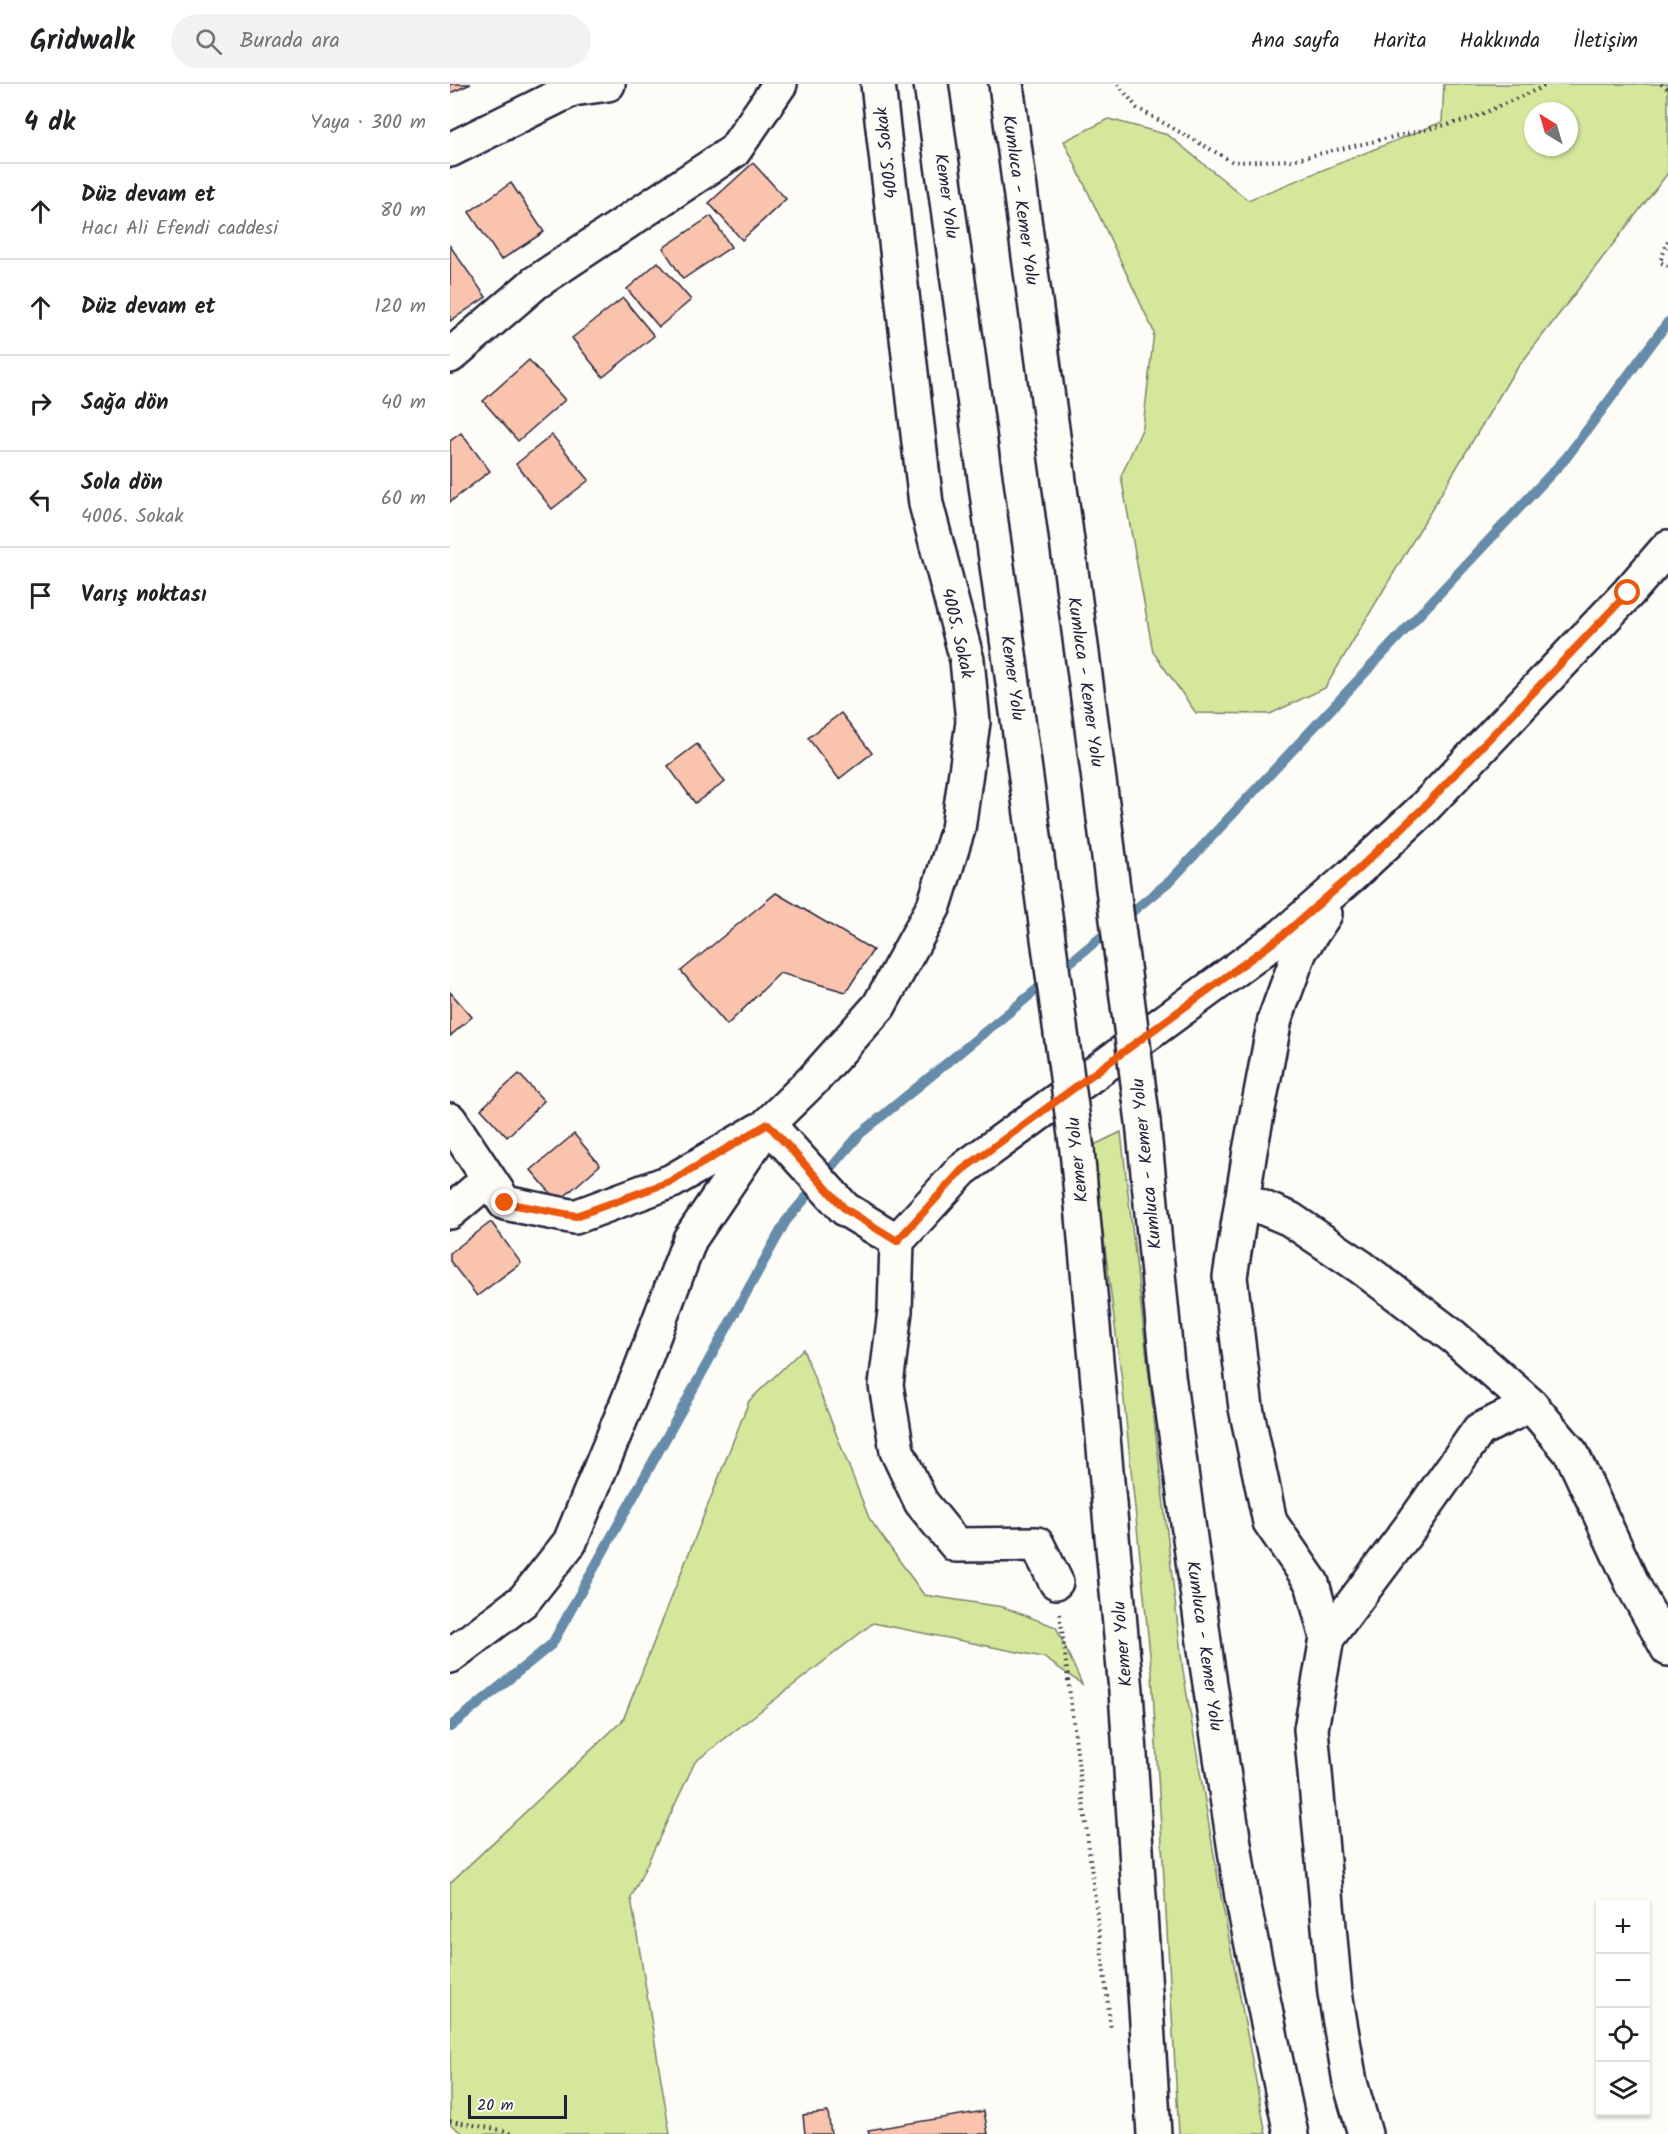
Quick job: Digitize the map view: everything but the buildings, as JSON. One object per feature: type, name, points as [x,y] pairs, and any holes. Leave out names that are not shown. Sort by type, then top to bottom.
[{"type":"main road","points":[[450,150],[573,88],[608,84]]},
{"type":"main road","points":[[450,356],[535,283],[734,152],[780,84]]},
{"type":"main road","name":"4005. Sokak","points":[[768,1124],[814,1079],[879,1006],[934,906],[958,829],[973,722],[967,660],[926,504],[878,84]]},
{"type":"main road","name":"Kemer Yolu","points":[[931,84],[1077,1150],[1126,1691],[1138,1912],[1154,2134]]},
{"type":"main road","name":"Kumluca - Kemer Yolu","points":[[1006,84],[1143,1122],[1168,1375],[1208,1676],[1242,1897],[1291,2134]]},
{"type":"main road","points":[[1056,1582],[1037,1544],[956,1545],[921,1502],[897,1451],[886,1385],[896,1311],[897,1241],[962,1170],[1283,935],[1351,876],[1420,811],[1628,593],[1668,547]]},
{"type":"main road","points":[[967,660],[1010,651]]},
{"type":"main road","points":[[1351,876],[1300,951],[1275,1019],[1230,1277],[1246,1408],[1270,1522],[1312,1583],[1327,1638],[1311,1729],[1335,1993],[1350,2082],[1365,2134]]},
{"type":"main road","points":[[450,1120],[505,1203],[576,1216],[672,1181],[768,1124]]},
{"type":"main road","points":[[768,1124],[845,1209],[897,1241]]},
{"type":"main road","points":[[450,1656],[524,1600],[570,1542],[640,1371],[690,1239],[768,1124]]},
{"type":"main road","points":[[450,1212],[489,1179]]},
{"type":"main road","points":[[1242,1199],[1290,1219],[1361,1267],[1454,1337],[1531,1405],[1572,1454],[1633,1585],[1668,1649]]},
{"type":"main road","points":[[1327,1638],[1412,1525],[1479,1430],[1531,1405]]},
{"type":"path","points":[[1118,84],[1137,108],[1233,162],[1292,160],[1468,120],[1549,84]]},
{"type":"path","points":[[1661,84],[1668,90]]},
{"type":"path","points":[[1668,241],[1660,262],[1668,266]]},
{"type":"path","points":[[1056,1582],[1113,2040]]},
{"type":"path","points":[[450,2121],[502,2130],[512,2134]]},
{"type":"green space","points":[[1444,84],[1668,84],[1668,173],[1512,375],[1325,688],[1270,714],[1196,713],[1153,652],[1121,476],[1143,427],[1154,332],[1064,141],[1109,119],[1168,135],[1248,200],[1442,122]]},
{"type":"green space","points":[[1121,1132],[1183,1671],[1222,1902],[1266,2134],[1179,2134],[1152,1674],[1122,1381],[1092,1146]]},
{"type":"green space","points":[[803,1349],[869,1518],[924,1595],[1003,1607],[1056,1627],[1082,1684],[1043,1657],[873,1623],[695,1762],[631,1898],[670,2134],[463,2134],[450,2124],[450,1883],[623,1720],[749,1401]]},
{"type":"waterway","points":[[450,1727],[552,1644],[786,1221],[860,1134],[1171,880],[1566,458],[1668,322]]},
{"type":"route","points":[[505,1203],[576,1216],[672,1181],[768,1124],[845,1209],[897,1241],[962,1170],[1283,935],[1351,876],[1420,811],[1628,593]]}]
